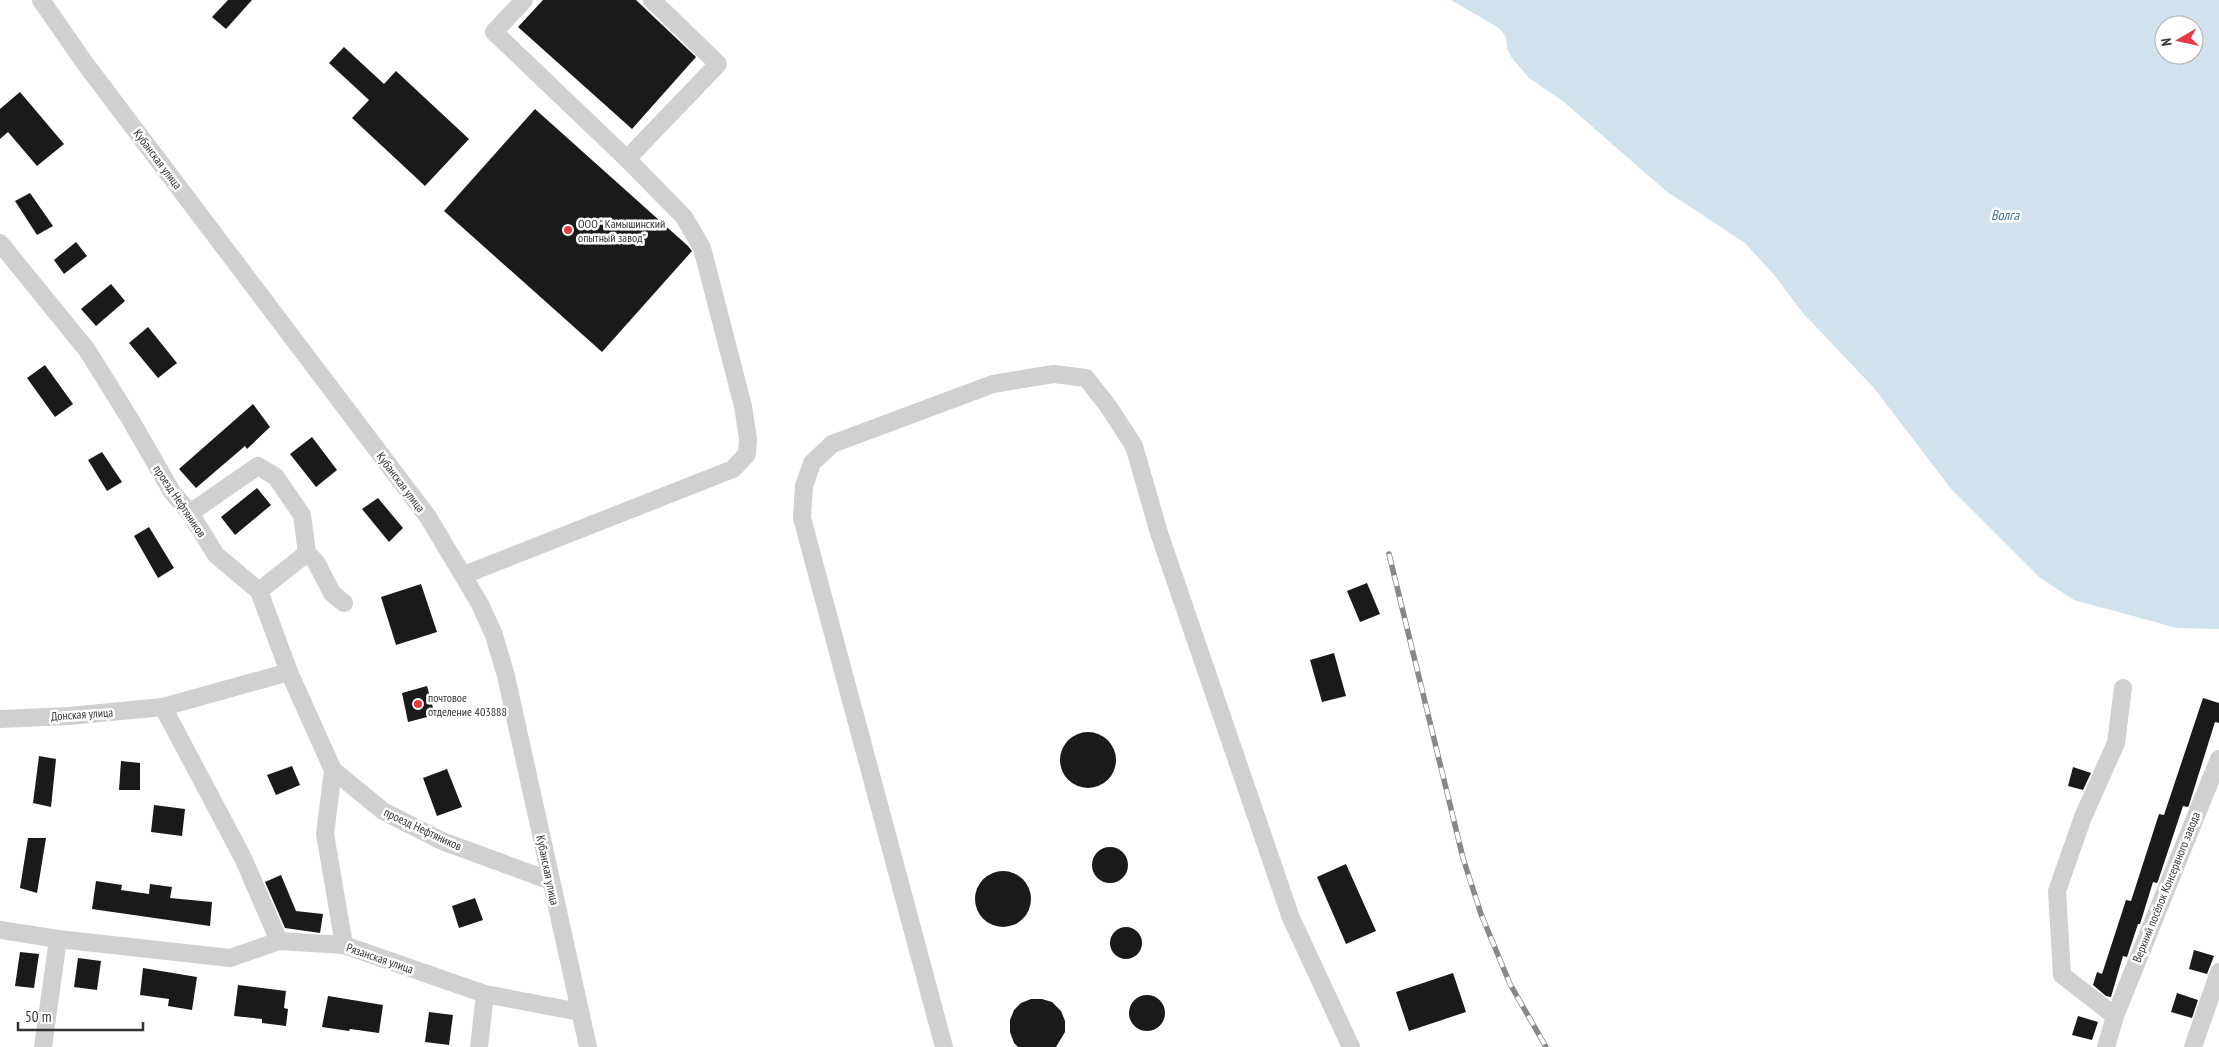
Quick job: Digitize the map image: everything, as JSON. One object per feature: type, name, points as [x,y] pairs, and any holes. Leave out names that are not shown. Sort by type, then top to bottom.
[{"type":"street","name":"Кубанская улица","points":[[41,0],[84,62],[428,517],[464,575],[494,635],[506,676],[588,1047]]},
{"type":"street","points":[[464,575],[733,469],[747,454],[748,439],[743,406],[702,248],[684,217],[628,159],[494,32],[524,0]]},
{"type":"street","points":[[628,159],[718,64],[652,0]]},
{"type":"street","name":"проезд Нефтяников","points":[[0,243],[87,350],[172,492],[190,513],[216,556],[259,591],[289,672],[333,770],[383,811],[442,840],[551,881]]},
{"type":"street","points":[[944,1047],[802,518],[804,486],[812,463],[832,444],[993,384],[1054,374],[1086,378],[1108,406],[1134,446],[1159,533],[1291,918],[1351,1047]]},
{"type":"street","points":[[190,513],[258,466],[276,477],[302,514],[307,553],[316,562],[332,592],[344,603]]},
{"type":"street","points":[[259,591],[307,553]]},
{"type":"street","name":"Донская улица","points":[[0,719],[69,716],[163,707],[289,672]]},
{"type":"street","points":[[2115,1016],[2062,975],[2057,891],[2083,817],[2116,743],[2123,688]]},
{"type":"street","points":[[163,707],[243,858],[279,941]]},
{"type":"street","name":"Верхний посёлок Консервного завода","points":[[2106,1047],[2115,1016],[2219,759]]},
{"type":"street","points":[[333,770],[325,834],[344,945]]},
{"type":"street","name":"Рязанская улица","points":[[0,930],[58,939],[230,958],[279,941],[344,945],[485,994],[580,1012]]},
{"type":"street","points":[[43,1047],[58,939]]},
{"type":"street","points":[[2192,1047],[2219,972]]},
{"type":"street","points":[[479,1047],[485,994]]},
{"type":"water","name":"Волга","points":[[1451,0],[2219,0],[2219,629],[2177,628],[2074,600],[2039,577],[1952,490],[1874,388],[1802,312],[1775,276],[1745,243],[1666,191],[1564,102],[1529,78],[1512,58],[1507,49],[1506,37],[1499,28]]},
{"type":"building","points":[[228,0],[252,0],[226,29],[212,17]]},
{"type":"building","points":[[543,0],[636,0],[696,57],[632,129],[518,27]]},
{"type":"building","points":[[344,47],[384,84],[396,71],[469,139],[425,186],[352,118],[369,100],[329,63]]},
{"type":"building","points":[[20,92],[64,144],[37,166],[8,132],[0,139],[0,109]]},
{"type":"building","name":"ООО \" Камышинский опытный завод\"","points":[[535,109],[692,251],[602,352],[444,211]]},
{"type":"building","points":[[30,193],[53,226],[37,235],[15,201]]},
{"type":"building","points":[[76,242],[87,256],[64,274],[54,260]]},
{"type":"building","points":[[111,284],[125,301],[96,326],[81,309]]},
{"type":"building","points":[[148,327],[177,363],[158,378],[129,343]]},
{"type":"building","points":[[45,365],[73,404],[55,417],[27,378]]},
{"type":"building","points":[[253,404],[270,427],[247,449],[245,446],[196,488],[179,469]]},
{"type":"building","points":[[312,437],[337,470],[316,487],[290,454]]},
{"type":"building","points":[[102,452],[122,482],[107,491],[88,460]]},
{"type":"building","points":[[257,488],[271,505],[235,535],[221,517]]},
{"type":"building","points":[[378,498],[403,528],[389,542],[362,509]]},
{"type":"building","points":[[149,527],[174,568],[158,578],[134,536]]},
{"type":"building","points":[[1367,583],[1380,614],[1360,622],[1347,591]]},
{"type":"building","points":[[421,584],[437,632],[396,645],[381,597]]},
{"type":"building","points":[[1334,653],[1346,696],[1322,702],[1310,660]]},
{"type":"building","name":"почтовое отделение 403888","points":[[427,686],[435,715],[408,722],[402,693]]},
{"type":"building","points":[[2203,698],[2219,703],[2219,723],[2215,722],[2189,805],[2188,807],[2183,806],[2158,881],[2157,883],[2153,882],[2127,957],[2123,956],[2111,997],[2106,996],[2093,985],[2097,972],[2102,974],[2126,900],[2131,901],[2159,814],[2164,815]]},
{"type":"building","points":[[1088,732],[1099,734],[1108,740],[1114,749],[1116,760],[1114,771],[1108,780],[1099,786],[1088,788],[1077,786],[1068,780],[1062,771],[1060,760],[1062,749],[1068,740],[1077,734]]},
{"type":"building","points":[[39,756],[56,759],[51,807],[33,803]]},
{"type":"building","points":[[121,761],[140,763],[140,790],[119,790]]},
{"type":"building","points":[[292,766],[300,785],[276,795],[267,775]]},
{"type":"building","points":[[2073,767],[2091,773],[2083,790],[2068,786]]},
{"type":"building","points":[[447,769],[462,807],[437,816],[423,778]]},
{"type":"building","points":[[154,805],[185,809],[182,836],[151,832]]},
{"type":"building","points":[[28,838],[46,838],[37,893],[20,888]]},
{"type":"building","points":[[1110,847],[1117,848],[1123,852],[1127,858],[1127,872],[1123,878],[1117,882],[1110,883],[1103,882],[1097,878],[1093,872],[1092,865],[1093,858],[1097,852],[1103,848]]},
{"type":"building","points":[[1346,864],[1376,931],[1346,944],[1317,877]]},
{"type":"building","points":[[1003,871],[1014,873],[1023,879],[1029,888],[1031,899],[1029,910],[1023,919],[1014,925],[1003,927],[992,925],[983,919],[977,910],[975,899],[977,888],[983,879],[992,873]]},
{"type":"building","points":[[281,875],[296,911],[323,914],[320,933],[285,928],[265,882]]},
{"type":"building","points":[[96,881],[122,885],[121,890],[149,894],[150,884],[172,887],[170,898],[212,902],[210,926],[92,909]]},
{"type":"building","points":[[475,898],[483,920],[459,928],[452,906]]},
{"type":"building","points":[[1126,927],[1137,932],[1142,943],[1137,954],[1126,959],[1115,954],[1110,943],[1115,932]]},
{"type":"building","points":[[2194,950],[2214,956],[2207,974],[2189,969]]},
{"type":"building","points":[[20,952],[39,954],[34,988],[15,986]]},
{"type":"building","points":[[78,958],[101,961],[97,990],[74,987]]},
{"type":"building","points":[[143,968],[197,977],[192,1010],[168,1006],[169,999],[140,995]]},
{"type":"building","points":[[1453,973],[1466,1012],[1409,1031],[1396,992]]},
{"type":"building","points":[[238,985],[286,991],[284,1008],[288,1009],[286,1026],[262,1023],[262,1019],[234,1016]]},
{"type":"building","points":[[2177,993],[2198,1000],[2192,1018],[2171,1012]]},
{"type":"building","points":[[1147,995],[1154,996],[1160,1000],[1164,1006],[1164,1020],[1160,1026],[1154,1030],[1147,1031],[1140,1030],[1134,1026],[1130,1020],[1129,1013],[1130,1006],[1134,1000],[1140,996]]},
{"type":"building","points":[[328,996],[383,1005],[379,1033],[322,1027]]},
{"type":"building","points":[[1031,999],[1042,999],[1052,1002],[1061,1011],[1065,1021],[1065,1032],[1056,1047],[1018,1047],[1014,1043],[1010,1032],[1010,1020],[1014,1010],[1021,1003]]},
{"type":"building","points":[[429,1012],[453,1015],[449,1045],[425,1042]]},
{"type":"building","points":[[2078,1016],[2098,1022],[2092,1040],[2072,1035]]},
{"type":"railway","points":[[1389,554],[1463,858],[1481,914],[1510,984],[1546,1047]]},
{"type":"place","name":"ООО \" Камышинский опытный завод\"","points":[[568,230]]},
{"type":"place","name":"почтовое отделение 403888","points":[[418,704]]}]
